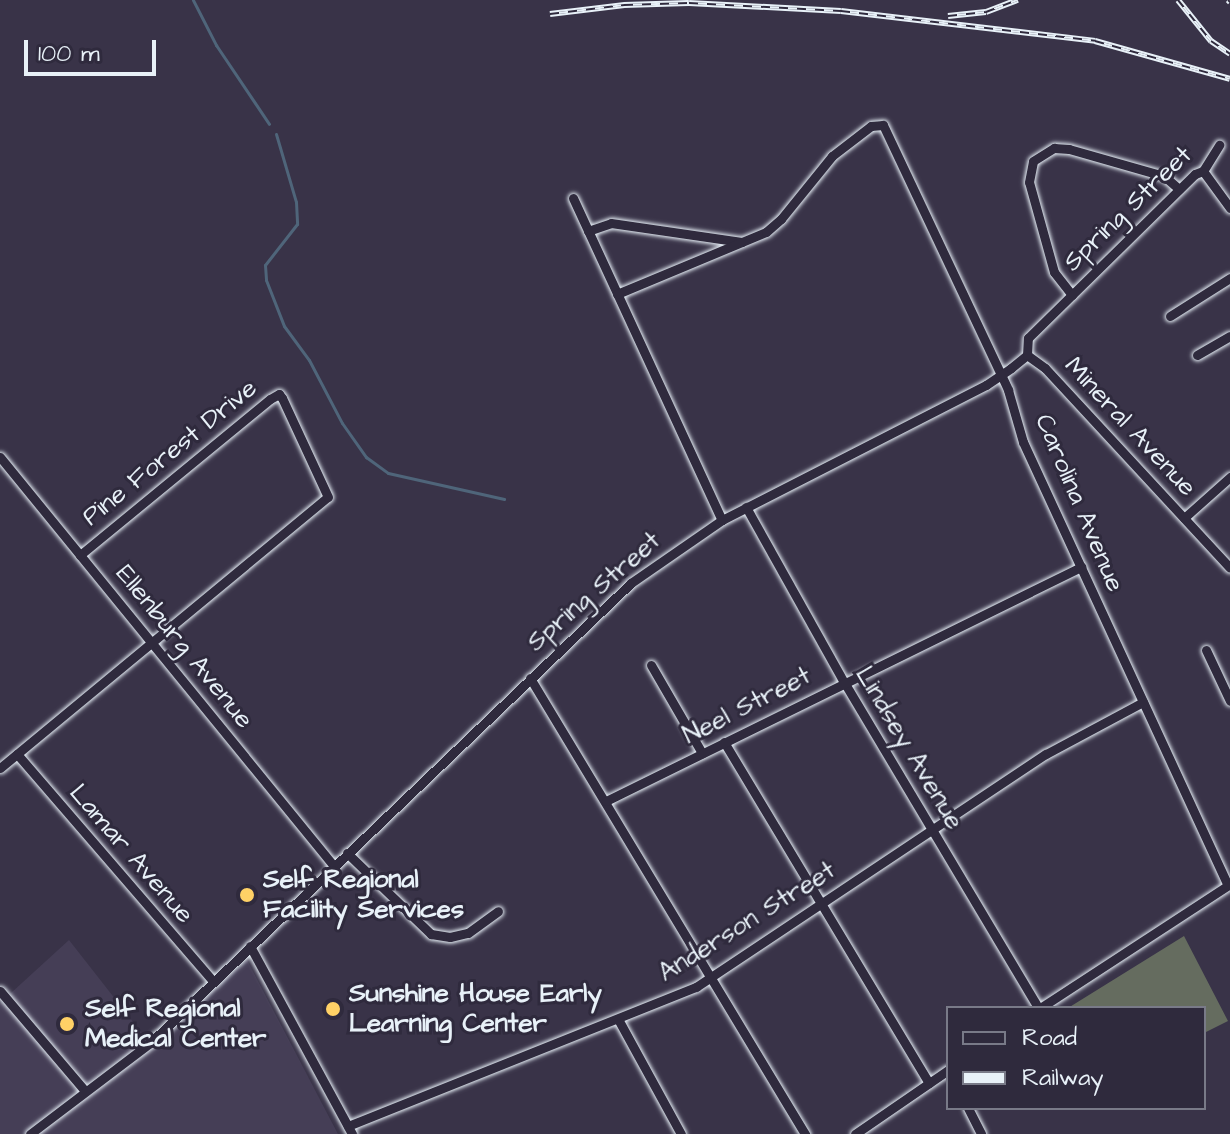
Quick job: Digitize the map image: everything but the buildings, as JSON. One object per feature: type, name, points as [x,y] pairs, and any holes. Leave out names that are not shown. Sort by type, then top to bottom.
[{"type":"street","name":"Carolina Avenue","points":[[742,242],[776,225],[820,169],[856,135],[878,124],[891,137],[1011,399],[1023,442],[1229,884]]},
{"type":"street","name":"Spring Street","points":[[30,1134],[151,1042],[631,583],[722,520],[999,376],[1027,355],[1028,338],[1179,189],[1203,171],[1219,145]]},
{"type":"street","points":[[1072,295],[1054,272],[1029,182],[1033,161],[1054,148],[1069,149],[1164,176],[1179,189]]},
{"type":"street","points":[[1203,171],[1230,208]]},
{"type":"street","points":[[573,198],[722,520]]},
{"type":"street","points":[[588,231],[611,223],[742,242]]},
{"type":"street","points":[[617,294],[742,242]]},
{"type":"street","points":[[1170,316],[1230,278]]},
{"type":"street","points":[[1197,355],[1230,336]]},
{"type":"street","name":"Mineral Avenue","points":[[1027,355],[1045,368],[1230,568]]},
{"type":"street","name":"Pine Forest Drive","points":[[80,555],[279,394],[328,497],[151,642]]},
{"type":"street","name":"Ellenburg Avenue","points":[[0,457],[333,865]]},
{"type":"street","points":[[1184,518],[1230,477]]},
{"type":"street","name":"Lindsey Avenue","points":[[746,507],[844,682],[1038,1006]]},
{"type":"street","name":"Neel Street","points":[[606,801],[1081,567]]},
{"type":"street","points":[[0,768],[151,642]]},
{"type":"street","points":[[1206,650],[1230,701]]},
{"type":"street","points":[[651,665],[702,753]]},
{"type":"street","points":[[530,678],[805,1134]]},
{"type":"street","name":"Anderson Street","points":[[350,1130],[687,991],[1046,754],[1143,702]]},
{"type":"street","points":[[724,742],[929,1083]]},
{"type":"street","name":"Lamar Avenue","points":[[17,754],[213,981]]},
{"type":"street","points":[[347,853],[431,934],[450,937],[468,933],[498,911]]},
{"type":"street","points":[[1042,1006],[1229,884]]},
{"type":"street","points":[[250,946],[350,1130]]},
{"type":"street","points":[[0,991],[85,1091]]},
{"type":"street","points":[[618,1019],[681,1134]]},
{"type":"street","points":[[855,1134],[946,1071]]},
{"type":"street","points":[[969,1110],[981,1134]]},
{"type":"shaded area","name":"Self Regional Medical Center","points":[[69,940],[152,1046],[247,960],[338,1134],[0,1134],[0,1003]]},
{"type":"green space","points":[[1184,936],[1228,1021],[1206,1032],[1206,1006],[1071,1006]]},
{"type":"waterway","points":[[193,0],[216,45],[269,124]]},
{"type":"waterway","points":[[276,134],[296,202],[297,224],[265,265],[266,280],[284,326],[309,360],[342,423],[366,457],[388,473],[504,499]]},
{"type":"railway","points":[[948,16],[986,12],[1018,0]]},
{"type":"railway","points":[[1178,0],[1211,41],[1230,54]]},
{"type":"railway","points":[[550,14],[624,5],[689,3],[841,11],[1095,41],[1230,79]]},
{"type":"place","name":"Self Regional Facility Services","points":[[247,895]]},
{"type":"place","name":"Sunshine House Early Learning Center","points":[[333,1009]]},
{"type":"place","name":"Self Regional Medical Center","points":[[67,1024]]}]
